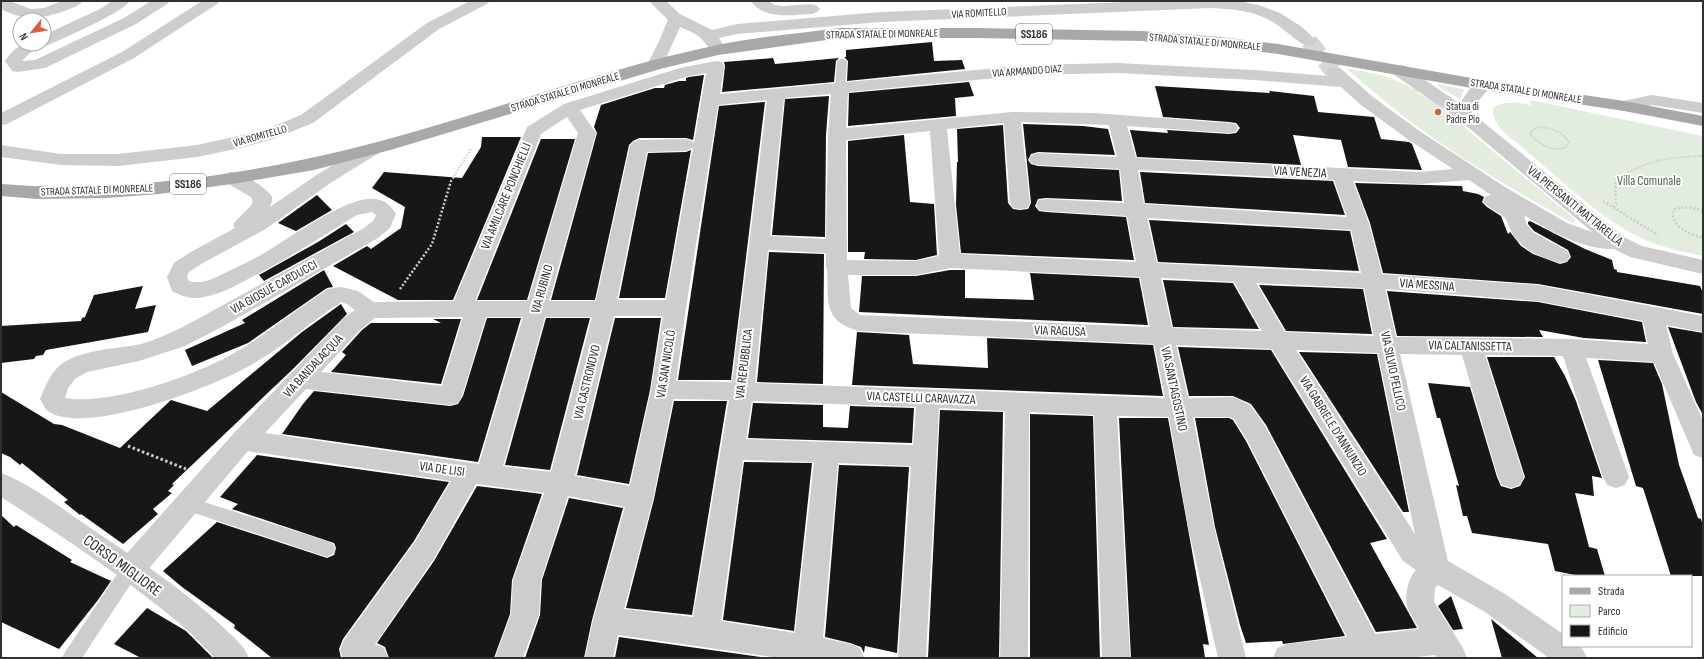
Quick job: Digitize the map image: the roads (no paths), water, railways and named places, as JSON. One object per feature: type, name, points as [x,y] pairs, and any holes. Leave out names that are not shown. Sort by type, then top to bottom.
[{"type":"main road","name":"STRADA STATALE DI MONREALE","points":[[1,190],[37,192],[107,192],[159,188],[232,178],[314,164],[373,149],[655,65],[715,50],[841,34],[976,33],[1142,36],[1220,42],[1278,49],[1483,85],[1624,106],[1703,121]]},
{"type":"street","points":[[5,1],[2,4],[13,11],[30,15],[55,10],[75,1]]},
{"type":"street","points":[[52,37],[105,12],[122,1]]},
{"type":"street","points":[[22,52],[13,61],[18,67],[39,64],[130,21],[162,1]]},
{"type":"street","points":[[1,120],[128,55],[212,1]]},
{"type":"street","name":"VIA ROMITELLO","points":[[1,151],[71,160],[150,158],[238,144],[265,137],[287,130],[308,119],[433,26],[482,1]]},
{"type":"street","points":[[657,1],[676,18],[696,27],[715,50]]},
{"type":"street","points":[[759,1],[763,6],[775,10],[878,4],[929,6],[948,14]]},
{"type":"street","name":"VIA ROMITELLO","points":[[715,50],[737,29],[881,17],[948,14],[1004,6],[1211,2],[1242,5],[1259,9],[1278,17],[1296,29],[1309,42]]},
{"type":"street","points":[[655,65],[668,39],[676,18]]},
{"type":"street","name":"VIA SAN NICOLÒ","points":[[599,658],[607,620],[640,499],[663,390],[675,308],[711,100],[715,50]]},
{"type":"street","name":"VIA AMILCARE PONCHIELLI","points":[[301,379],[450,396],[469,310],[533,131],[570,108],[678,74],[715,50]]},
{"type":"street","name":"VIA ARMANDO DIAZ","points":[[711,100],[1028,70],[1117,68],[1254,75],[1339,76],[1367,101],[1412,134],[1478,177]]},
{"type":"street","name":"VIA PIERSANTI MATTARELLA","points":[[1399,70],[1463,114],[1617,242],[1637,252],[1703,267]]},
{"type":"street","points":[[1463,114],[1483,85]]},
{"type":"street","points":[[836,267],[837,135],[840,88]]},
{"type":"street","name":"VIA REPUBBLICA","points":[[705,632],[742,390],[776,95]]},
{"type":"street","points":[[1624,106],[1652,100],[1703,108]]},
{"type":"street","name":"VIA RUBINO","points":[[364,654],[424,551],[479,474],[537,309],[587,133],[570,108]]},
{"type":"street","points":[[837,135],[1012,117],[1064,116],[1228,128]]},
{"type":"street","points":[[1012,117],[1020,203]]},
{"type":"street","name":"VIA SANT'AGOSTINO","points":[[1117,120],[1128,163],[1134,210],[1179,408],[1201,526],[1232,658]]},
{"type":"street","points":[[938,125],[950,261]]},
{"type":"street","name":"VIA CASTRONOVO","points":[[508,658],[525,614],[527,580],[560,484],[605,309],[639,146],[686,145]]},
{"type":"street","name":"VIA GIOSUÈ CARDUCCI","points":[[370,310],[350,295],[344,293],[336,295],[244,359],[214,374],[164,392],[104,407],[72,410],[59,407],[52,399],[54,388],[62,377],[72,369],[105,357],[150,350],[188,335],[371,233],[383,223],[386,214],[381,208],[374,205],[362,206],[350,210],[268,260],[223,283],[203,290],[188,290],[179,286],[177,277],[181,268],[196,258],[257,226],[325,178],[373,149]]},
{"type":"street","name":"VIA VENEZIA","points":[[1038,159],[1420,178],[1478,177]]},
{"type":"street","name":"VIA SILVIO PELLICO","points":[[1342,174],[1359,224],[1373,281],[1436,569]]},
{"type":"street","points":[[1478,177],[1560,228],[1590,239],[1617,242]]},
{"type":"street","points":[[1478,177],[1483,192],[1516,218],[1516,224],[1523,234],[1537,244],[1560,256]]},
{"type":"street","points":[[220,245],[259,211],[263,205],[263,198],[258,192],[232,178]]},
{"type":"street","points":[[1046,205],[1359,224]]},
{"type":"street","points":[[758,243],[836,246]]},
{"type":"street","name":"VIA MESSINA","points":[[836,267],[916,268],[950,261],[1148,269],[1373,281],[1538,293],[1703,324]]},
{"type":"street","name":"VIA RAGUSA","points":[[836,267],[840,310],[849,320],[858,323],[1278,340]]},
{"type":"street","name":"VIA GABRIELE D'ANNUNZIO","points":[[1240,274],[1278,340],[1412,552],[1436,569],[1495,603],[1573,658]]},
{"type":"street","points":[[370,310],[675,308]]},
{"type":"street","name":"VIA BANDALACQUA","points":[[130,570],[243,440],[353,323],[370,310]]},
{"type":"street","points":[[1652,314],[1662,354],[1703,448]]},
{"type":"street","name":"VIA CALTANISSETTA","points":[[1278,340],[1388,345],[1571,348],[1662,354]]},
{"type":"street","points":[[1471,346],[1511,477]]},
{"type":"street","points":[[1571,348],[1616,477]]},
{"type":"street","name":"VIA CASTELLI CARAVAZZA","points":[[663,390],[742,390],[1105,406],[1179,408],[1232,407],[1242,412],[1256,433],[1368,649]]},
{"type":"street","points":[[912,658],[928,398]]},
{"type":"street","points":[[1014,658],[1017,402]]},
{"type":"street","points":[[1105,406],[1116,658]]},
{"type":"street","name":"VIA DE LISI","points":[[243,440],[479,474],[560,484],[640,499]]},
{"type":"street","points":[[732,449],[924,456]]},
{"type":"street","points":[[808,648],[827,453]]},
{"type":"street","name":"CORSO MIGLIORE","points":[[1,484],[49,514],[130,570],[195,619],[235,658]]},
{"type":"street","points":[[1436,569],[1422,582],[1420,604],[1448,649]]},
{"type":"street","points":[[607,620],[705,632],[808,648],[850,658]]},
{"type":"street","points":[[1287,658],[1368,649],[1448,649]]},
{"type":"lane","points":[[840,88],[842,62]]},
{"type":"lane","points":[[188,504],[327,549]]},
{"type":"lane","points":[[71,658],[130,570]]},
{"type":"tunnel","points":[[1309,41],[1333,71]]},
{"type":"place","name":"Statua di Padre Pio","points":[[1438,112]]},
{"type":"park label","name":"Villa Comunale","points":[[1649,181]]}]
